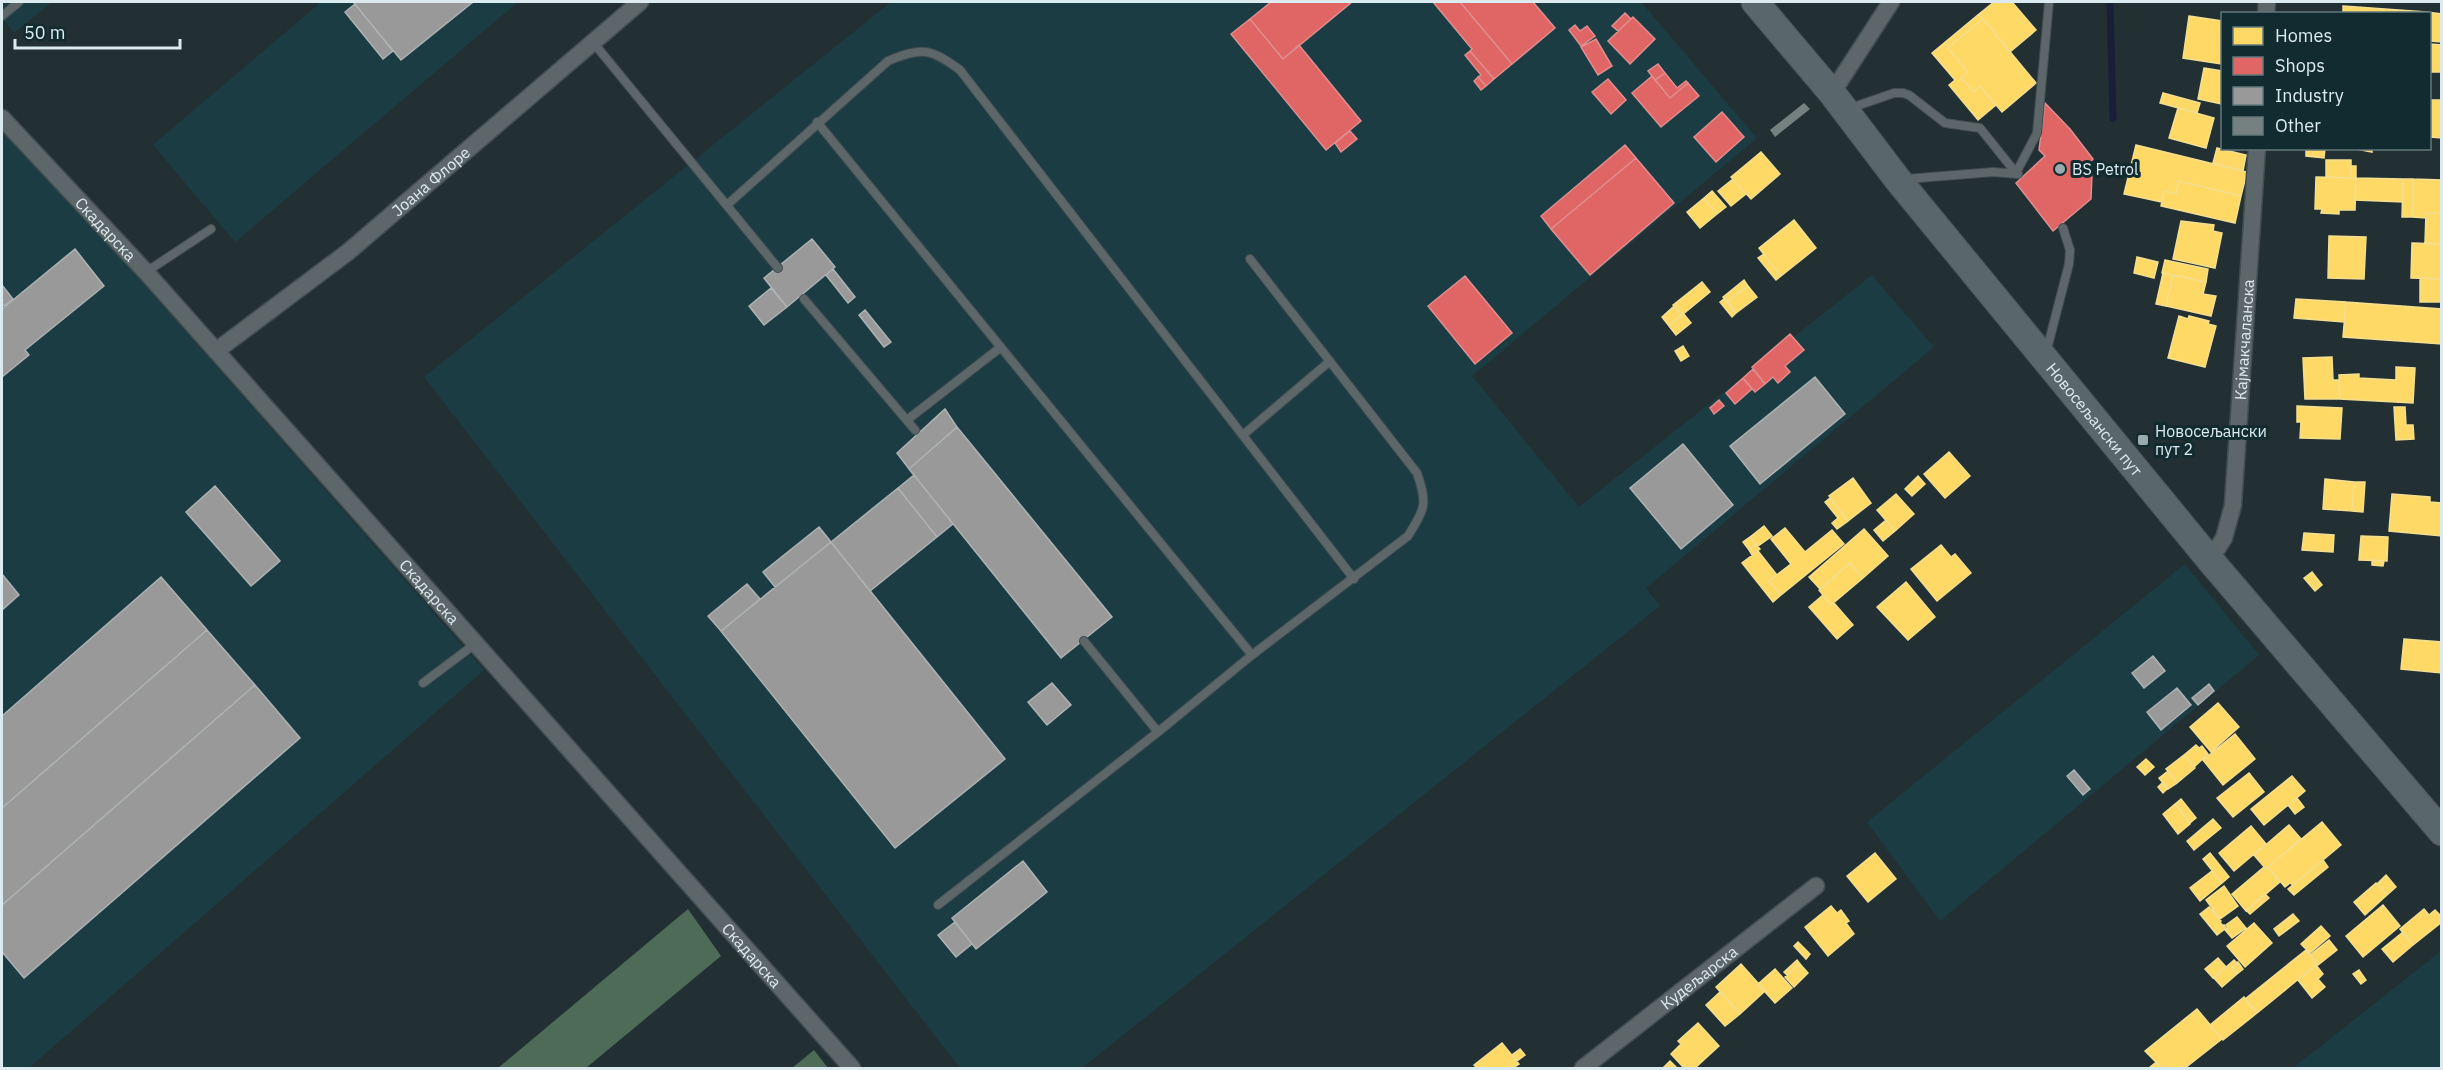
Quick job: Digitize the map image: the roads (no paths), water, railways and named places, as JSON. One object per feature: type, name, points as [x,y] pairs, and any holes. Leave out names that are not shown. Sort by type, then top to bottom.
[{"type":"main road","name":"Новосељански пут","points":[[1755,2],[1839,101],[1898,180],[2045,356],[2210,560],[2442,832]]},
{"type":"street","name":"Јоана Флоре","points":[[216,351],[348,252],[592,40],[640,2]]},
{"type":"street","points":[[1839,101],[1891,2]]},
{"type":"street","name":"Скадарска","points":[[2,118],[146,272],[852,1068]]},
{"type":"street","name":"Кајмакчаланска","points":[[2210,560],[2224,538],[2233,505],[2257,150]]},
{"type":"street","name":"Кудељарска","points":[[1583,1068],[1816,886]]},
{"type":"lane","points":[[2,16],[19,2]]},
{"type":"lane","points":[[2019,174],[2037,133],[2049,2]]},
{"type":"lane","points":[[592,40],[778,268]]},
{"type":"lane","points":[[727,205],[817,122],[888,61],[921,50],[941,56],[960,69],[1354,579]]},
{"type":"lane","points":[[1839,101],[1894,93],[1909,95],[1945,123],[1980,128],[2019,174]]},
{"type":"lane","points":[[817,122],[1252,655]]},
{"type":"lane","points":[[1898,180],[1993,172],[2019,174]]},
{"type":"lane","points":[[2045,356],[2069,264],[2070,250],[2063,228]]},
{"type":"lane","points":[[146,272],[211,229]]},
{"type":"lane","points":[[938,905],[1252,655],[1408,536],[1422,514],[1425,495],[1417,473],[1250,259]]},
{"type":"lane","points":[[804,299],[915,430]]},
{"type":"lane","points":[[907,420],[1001,347]]},
{"type":"lane","points":[[1243,435],[1330,362]]},
{"type":"lane","points":[[1084,641],[1158,732]]},
{"type":"lane","points":[[423,683],[475,644]]},
{"type":"waterway","points":[[2110,2],[2113,118]]},
{"type":"place","name":"BS Petrol","points":[[2060,169]]},
{"type":"place","name":"Новосељански пут 2","points":[[2143,440]]}]
